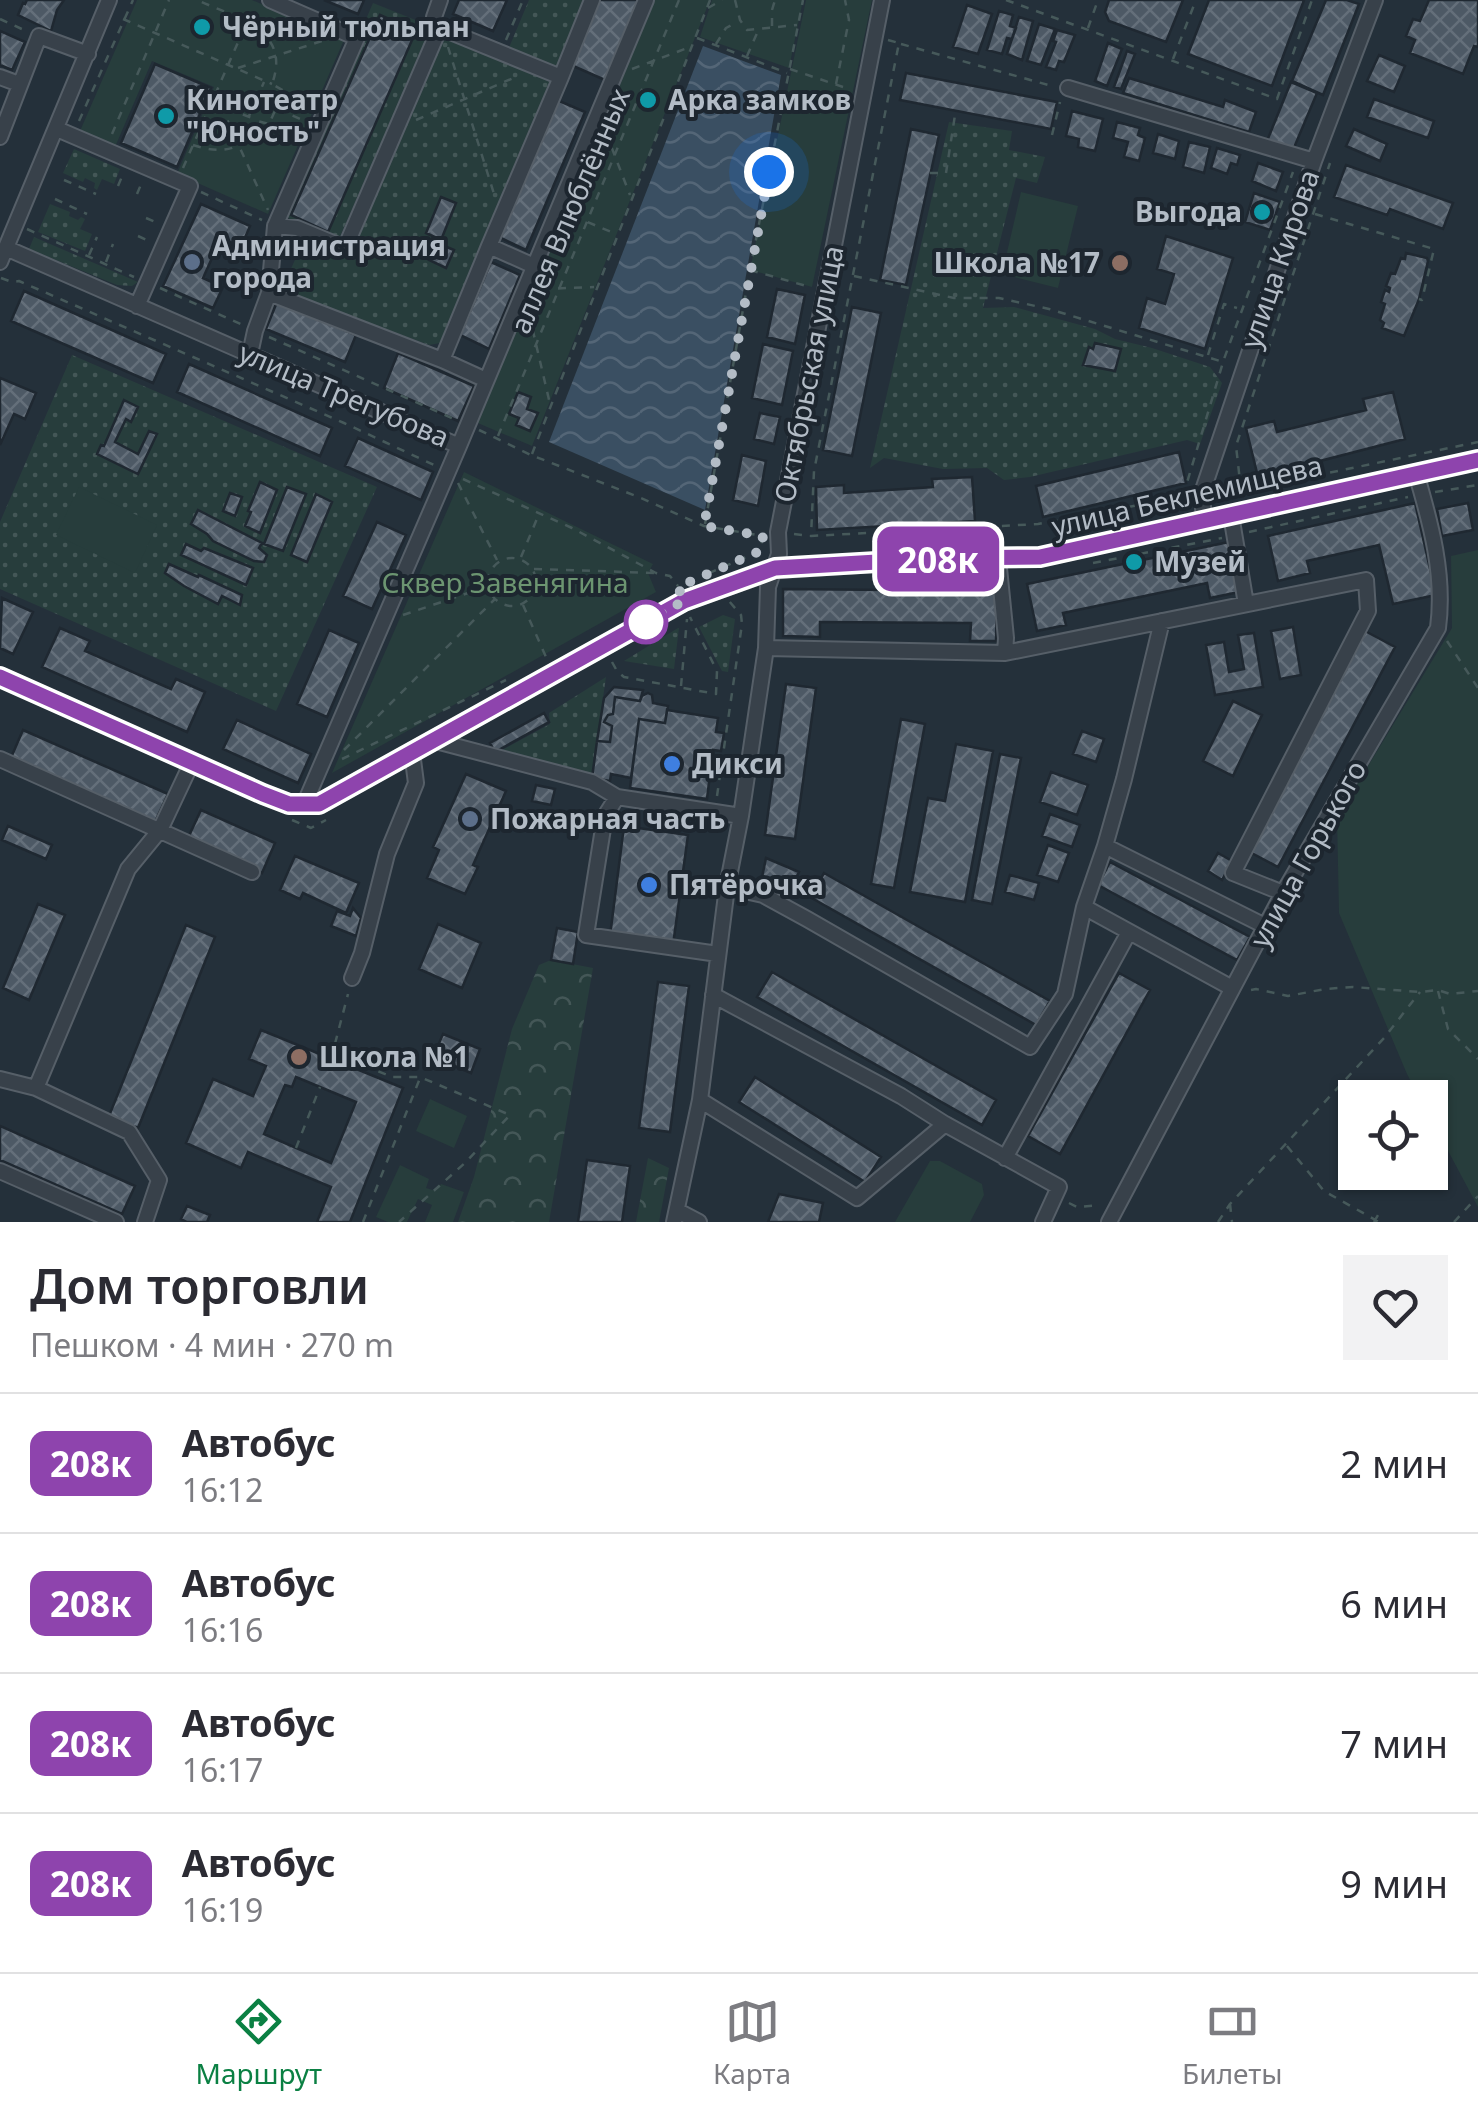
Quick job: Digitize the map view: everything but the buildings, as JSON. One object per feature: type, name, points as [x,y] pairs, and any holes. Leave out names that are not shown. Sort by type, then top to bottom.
[{"type":"main road","name":"улица Беклемищева","points":[[298,813],[684,601],[775,568],[1040,557],[1478,460]]},
{"type":"main road","points":[[0,677],[289,804],[298,813]]},
{"type":"street","points":[[3,255],[109,0]]},
{"type":"street","points":[[250,354],[269,293],[275,226],[358,38],[270,0]]},
{"type":"street","points":[[442,360],[592,0]]},
{"type":"street","name":"улица Трегубова","points":[[3,255],[137,306],[459,446],[646,0]]},
{"type":"street","name":"Октябрьская улица","points":[[676,1216],[700,1100],[727,887],[766,648],[768,587],[779,554],[778,532],[882,0]]},
{"type":"street","name":"улица Кирова","points":[[1204,521],[1202,493],[1314,161],[1376,0]]},
{"type":"street","points":[[438,1],[434,17],[441,30],[562,77]]},
{"type":"street","points":[[275,226],[297,228],[345,248],[441,30]]},
{"type":"street","points":[[0,137],[38,36],[88,54]]},
{"type":"street","points":[[0,77],[19,84]]},
{"type":"street","points":[[1068,88],[1314,161]]},
{"type":"street","points":[[57,129],[184,184],[137,306]]},
{"type":"street","points":[[489,246],[534,266]]},
{"type":"street","points":[[269,293],[486,380]]},
{"type":"street","points":[[298,813],[459,446]]},
{"type":"street","name":"улица Горького","points":[[1112,1216],[1283,893],[1438,628],[1439,566],[1416,472]]},
{"type":"street","points":[[1231,515],[1246,604]]},
{"type":"street","points":[[998,558],[1005,653]]},
{"type":"street","points":[[766,648],[1005,653],[1366,580],[1368,611],[1233,873],[1283,893]]},
{"type":"street","points":[[727,887],[762,895],[1030,1047],[1065,994],[1084,907],[1124,778],[1162,621]]},
{"type":"street","points":[[431,740],[592,782],[617,797],[741,816]]},
{"type":"street","points":[[352,978],[387,854],[416,783],[412,752]]},
{"type":"street","points":[[0,761],[252,872]]},
{"type":"street","points":[[36,1088],[128,869],[160,830],[192,762]]},
{"type":"street","points":[[617,797],[605,816],[586,935],[718,954]]},
{"type":"street","points":[[1105,846],[1265,926]]},
{"type":"street","points":[[1084,907],[1231,991]]},
{"type":"street","points":[[1005,1158],[1130,932]]},
{"type":"street","points":[[713,995],[901,1096],[1058,1187],[1042,1222]]},
{"type":"street","points":[[0,1079],[36,1088],[130,1132],[159,1180],[146,1222]]},
{"type":"street","points":[[700,1100],[857,1198],[944,1124]]},
{"type":"street","points":[[0,1171],[116,1222]]},
{"type":"street","points":[[676,1216],[699,1222]]},
{"type":"path","points":[[73,136],[133,0]]},
{"type":"path","points":[[105,150],[169,0]]},
{"type":"path","points":[[197,0],[263,32],[277,55],[272,84]]},
{"type":"path","points":[[504,44],[523,0]]},
{"type":"path","name":"аллея Влюблённых","points":[[497,438],[679,0]]},
{"type":"path","points":[[531,455],[710,0]]},
{"type":"path","points":[[706,9],[722,0]]},
{"type":"path","points":[[734,0],[747,30],[798,25]]},
{"type":"path","points":[[772,28],[776,0]]},
{"type":"path","points":[[704,526],[803,0]]},
{"type":"path","points":[[836,84],[849,20],[845,0]]},
{"type":"path","points":[[1006,0],[1277,98],[1312,0]]},
{"type":"path","points":[[1087,30],[1098,0]]},
{"type":"path","points":[[1172,60],[1196,0]]},
{"type":"path","points":[[0,19],[38,36]]},
{"type":"path","points":[[123,20],[284,92],[270,124],[212,102]]},
{"type":"path","points":[[716,45],[726,28],[740,20]]},
{"type":"path","points":[[247,22],[193,145],[184,184],[275,226]]},
{"type":"path","points":[[746,57],[758,29]]},
{"type":"path","points":[[441,30],[501,218]]},
{"type":"path","points":[[236,68],[347,34]]},
{"type":"path","points":[[695,38],[853,90]]},
{"type":"path","points":[[880,38],[1064,89],[1052,135]]},
{"type":"path","points":[[810,536],[814,471],[899,43]]},
{"type":"path","points":[[614,76],[692,47]]},
{"type":"path","points":[[396,129],[538,68]]},
{"type":"path","points":[[248,118],[264,80]]},
{"type":"path","points":[[221,106],[275,226]]},
{"type":"path","points":[[276,108],[318,127]]},
{"type":"path","points":[[599,112],[631,198]]},
{"type":"path","points":[[930,173],[946,173],[955,115]]},
{"type":"path","points":[[193,145],[210,149],[238,146],[251,134],[257,120]]},
{"type":"path","points":[[1241,491],[1236,446],[1331,160]]},
{"type":"path","points":[[64,180],[96,194]]},
{"type":"path","points":[[55,199],[87,214]]},
{"type":"path","points":[[558,209],[616,234]]},
{"type":"path","points":[[1313,213],[1434,249],[1420,299]]},
{"type":"path","points":[[88,256],[96,237]]},
{"type":"path","points":[[105,264],[114,244]]},
{"type":"path","points":[[750,270],[812,287]]},
{"type":"path","points":[[853,276],[954,298],[999,298],[1049,309],[1220,361]]},
{"type":"path","points":[[0,277],[20,281],[447,472]]},
{"type":"path","points":[[550,405],[524,290],[596,287]]},
{"type":"path","points":[[1207,357],[1222,304],[1237,308]]},
{"type":"path","points":[[468,425],[704,526],[763,536],[760,551],[694,580]]},
{"type":"path","points":[[778,532],[810,536],[1038,524],[1202,493],[1241,491],[1478,442]]},
{"type":"path","points":[[498,562],[454,475],[539,512],[656,573]]},
{"type":"path","points":[[1090,564],[1478,484]]},
{"type":"path","points":[[521,559],[539,512]]},
{"type":"path","points":[[505,558],[521,559],[532,569],[536,577],[534,592],[522,604],[508,606],[494,599],[488,587],[489,572],[498,562],[505,558]]},
{"type":"path","points":[[532,569],[656,573],[676,581],[684,601]]},
{"type":"path","points":[[383,622],[488,587]]},
{"type":"path","points":[[494,599],[330,764],[514,676]]},
{"type":"path","points":[[715,812],[742,624],[741,615],[728,600]]},
{"type":"path","points":[[522,604],[548,660]]},
{"type":"path","points":[[610,658],[624,677],[681,688],[716,694],[717,671],[688,613],[681,688]]},
{"type":"path","points":[[1438,628],[1478,688]]},
{"type":"path","points":[[298,813],[311,828],[328,818]]},
{"type":"path","points":[[331,1059],[352,978]]},
{"type":"path","points":[[1231,991],[1256,988],[1288,996],[1353,987],[1438,990],[1450,994],[1478,991]]},
{"type":"path","points":[[1438,990],[1448,1029],[1478,1060]]},
{"type":"path","points":[[1218,1222],[1230,1204],[1384,1038],[1420,992]]},
{"type":"path","points":[[334,1053],[392,1077],[420,1077],[510,1115],[466,1162],[399,1222]]},
{"type":"path","points":[[362,1222],[420,1077]]},
{"type":"path","points":[[296,1148],[320,1087]]},
{"type":"path","points":[[1286,1144],[1324,1191],[1376,1221],[1378,1215]]},
{"type":"path","points":[[1454,1222],[1478,1196]]},
{"type":"path","points":[[1063,1201],[1078,1207],[1101,1205],[1112,1216]]},
{"type":"path","points":[[1230,1204],[1232,1222]]},
{"type":"green space","points":[[137,0],[252,0],[344,40],[268,214],[177,174],[214,87],[152,61],[115,147],[80,131]]},
{"type":"green space","points":[[529,0],[587,0],[558,70],[508,50]]},
{"type":"green space","points":[[651,0],[710,0],[532,446],[473,421]]},
{"type":"green space","points":[[712,0],[803,0],[789,68],[700,37]]},
{"type":"green space","points":[[806,0],[872,0],[812,287],[750,270]]},
{"type":"green space","points":[[373,3],[428,25],[430,32],[338,241],[282,215]]},
{"type":"green space","points":[[448,36],[551,81],[440,343],[429,345],[281,291],[303,242],[353,258],[357,248],[351,244],[438,42]]},
{"type":"green space","points":[[949,122],[1012,131],[1009,150],[1045,157],[1037,183],[1016,178],[983,308],[1014,307],[1210,367],[1222,383],[1200,444],[1187,440],[1004,480],[987,468],[943,469],[884,458],[870,468]]},
{"type":"green space","points":[[74,149],[120,169],[114,184],[102,179],[97,190],[95,183],[85,178],[83,182],[63,173]]},
{"type":"green space","points":[[1021,192],[1078,206],[1058,288],[1002,274]]},
{"type":"green space","points":[[50,204],[78,220],[85,219],[80,229],[92,234],[85,251],[38,232]]},
{"type":"green space","points":[[34,237],[138,282],[132,286],[117,285],[29,249]]},
{"type":"green space","points":[[72,355],[377,487],[276,711],[0,589],[0,522]]},
{"type":"green space","name":"Сквер Завенягина","points":[[464,472],[653,564],[648,573],[656,592],[332,773]]},
{"type":"green space","points":[[79,487],[157,525],[135,573],[56,535]]},
{"type":"green space","points":[[1478,550],[1478,1207],[1448,1151],[1448,1080],[1410,1080],[1339,913],[1337,817],[1452,628],[1451,556]]},
{"type":"green space","points":[[723,615],[735,619],[728,672],[722,671],[699,627]]},
{"type":"green space","points":[[678,628],[674,669],[624,661]]},
{"type":"green space","points":[[606,677],[592,774],[502,750],[550,724],[549,713]]},
{"type":"green space","points":[[551,960],[593,968],[549,1222],[458,1222],[474,1177],[512,1029],[539,965]]},
{"type":"green space","points":[[430,1099],[467,1116],[454,1148],[416,1131]]},
{"type":"green space","points":[[648,1158],[669,1168],[659,1222],[636,1222]]},
{"type":"green space","points":[[930,1161],[940,1161],[982,1184],[984,1195],[970,1222],[895,1222]]},
{"type":"green space","points":[[400,1165],[429,1179],[426,1188],[436,1191],[441,1184],[464,1192],[453,1222],[425,1222],[432,1205],[418,1199],[407,1222],[388,1222],[376,1217]]},
{"type":"water","points":[[703,46],[781,75],[705,510],[549,442]]},
{"type":"bus line","name":"208к","points":[[0,677],[263,794],[289,804],[319,804],[684,601],[775,568],[1040,557],[1478,460]]},
{"type":"place","name":"Чёрный тюльпан","points":[[202,27]]},
{"type":"place","name":"Арка замков","points":[[648,100]]},
{"type":"place","name":"Кинотеатр \"Юность\"","points":[[166,116]]},
{"type":"place","name":"Выгода","points":[[1262,212]]},
{"type":"place","name":"Администрация города","points":[[192,262]]},
{"type":"place","name":"Школа №17","points":[[1120,263]]},
{"type":"place","name":"Музей","points":[[1134,562]]},
{"type":"place","name":"Дикси","points":[[672,764]]},
{"type":"place","name":"Пожарная часть","points":[[470,819]]},
{"type":"place","name":"Пятёрочка","points":[[649,885]]},
{"type":"place","name":"Школа №1","points":[[299,1057]]},
{"type":"route","points":[[646,622],[684,601],[678,587],[762,547],[763,536],[704,526],[769,172]]}]
